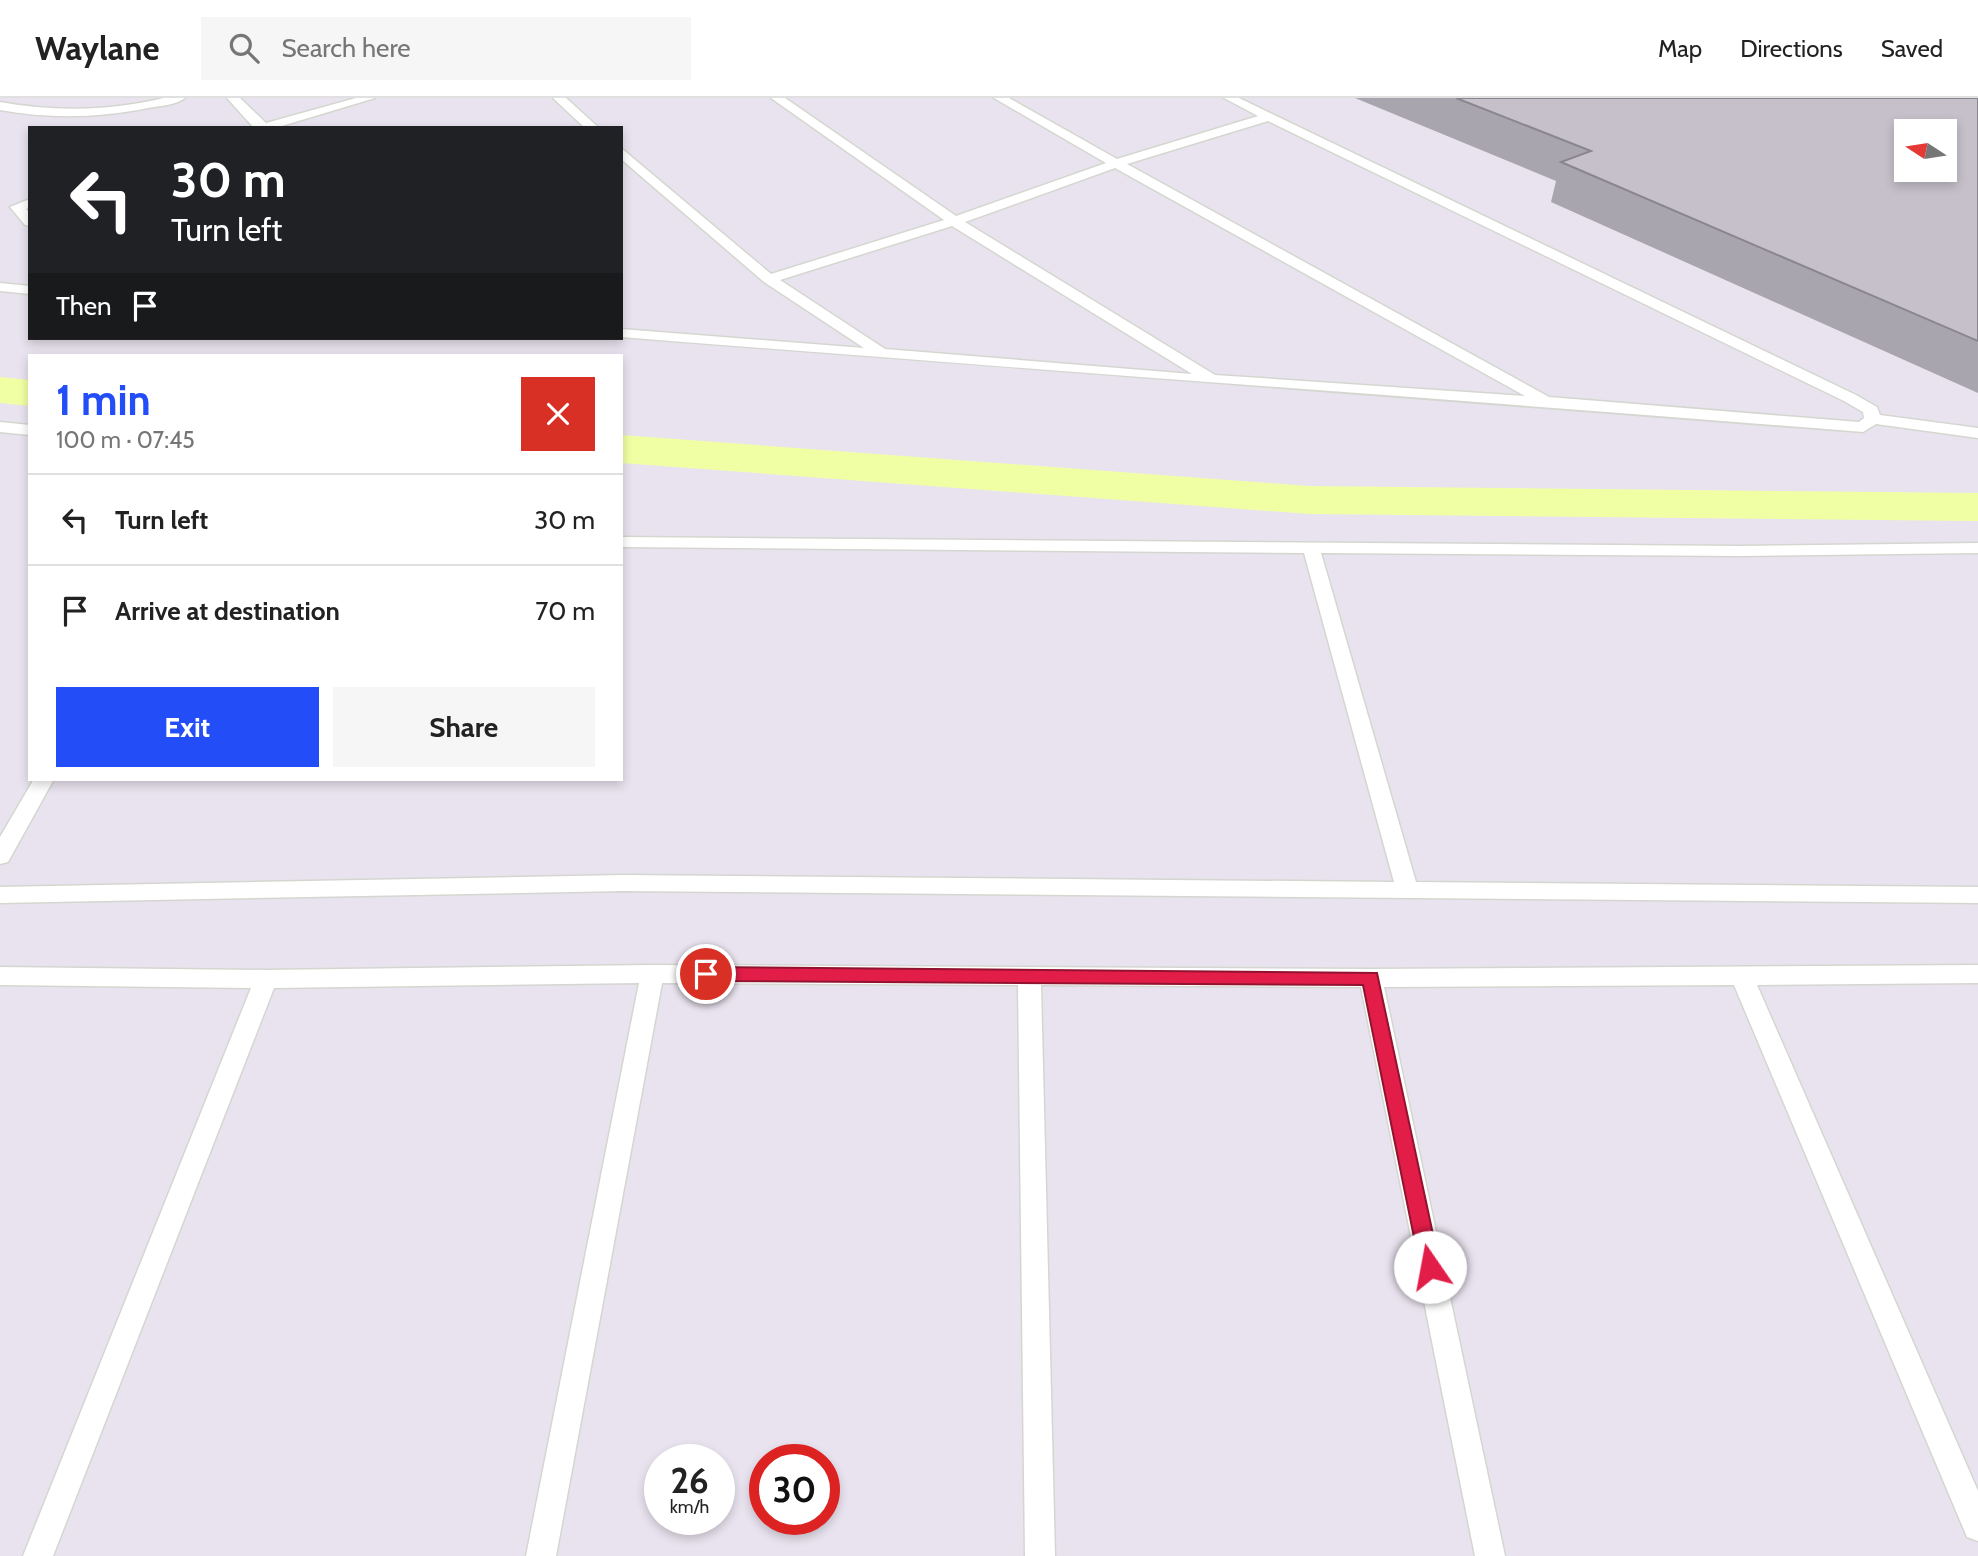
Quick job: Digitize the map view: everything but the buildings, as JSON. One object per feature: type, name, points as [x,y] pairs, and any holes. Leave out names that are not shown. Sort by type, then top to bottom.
[{"type":"street","points":[[0,106],[20,111],[68,113],[123,109],[179,98]]},
{"type":"street","points":[[233,98],[262,126]]},
{"type":"street","points":[[267,126],[369,98]]},
{"type":"street","points":[[559,98],[591,126]]},
{"type":"street","points":[[777,98],[954,221],[1213,380]]},
{"type":"street","points":[[1000,98],[1547,402]]},
{"type":"street","points":[[1230,98],[1850,398],[1871,410],[1872,419]]},
{"type":"street","points":[[769,279],[954,221],[1115,164],[1269,117]]},
{"type":"street","points":[[623,154],[769,279],[881,352]]},
{"type":"street","points":[[0,212],[24,205]]},
{"type":"street","points":[[0,287],[28,289]]},
{"type":"street","points":[[623,333],[1835,426],[1863,427],[1872,419],[1978,433]]},
{"type":"street","points":[[0,427],[28,430]]},
{"type":"street","points":[[623,542],[1740,551],[1978,548]]},
{"type":"street","points":[[1311,547],[1407,889]]},
{"type":"street","points":[[0,856],[43,781]]},
{"type":"street","points":[[0,895],[623,883],[1978,895]]},
{"type":"street","points":[[541,1556],[652,974]]},
{"type":"street","points":[[0,976],[266,979],[652,974],[1371,978],[1978,974]]},
{"type":"street","points":[[1029,975],[1040,1556]]},
{"type":"street","points":[[1741,975],[1978,1527]]},
{"type":"street","points":[[1371,978],[1490,1556]]},
{"type":"street","points":[[37,1556],[266,979]]},
{"type":"waterway","points":[[0,390],[28,393]]},
{"type":"waterway","points":[[623,449],[1309,500],[1978,507]]},
{"type":"route","points":[[706,974],[1371,978],[1430,1267]]}]
